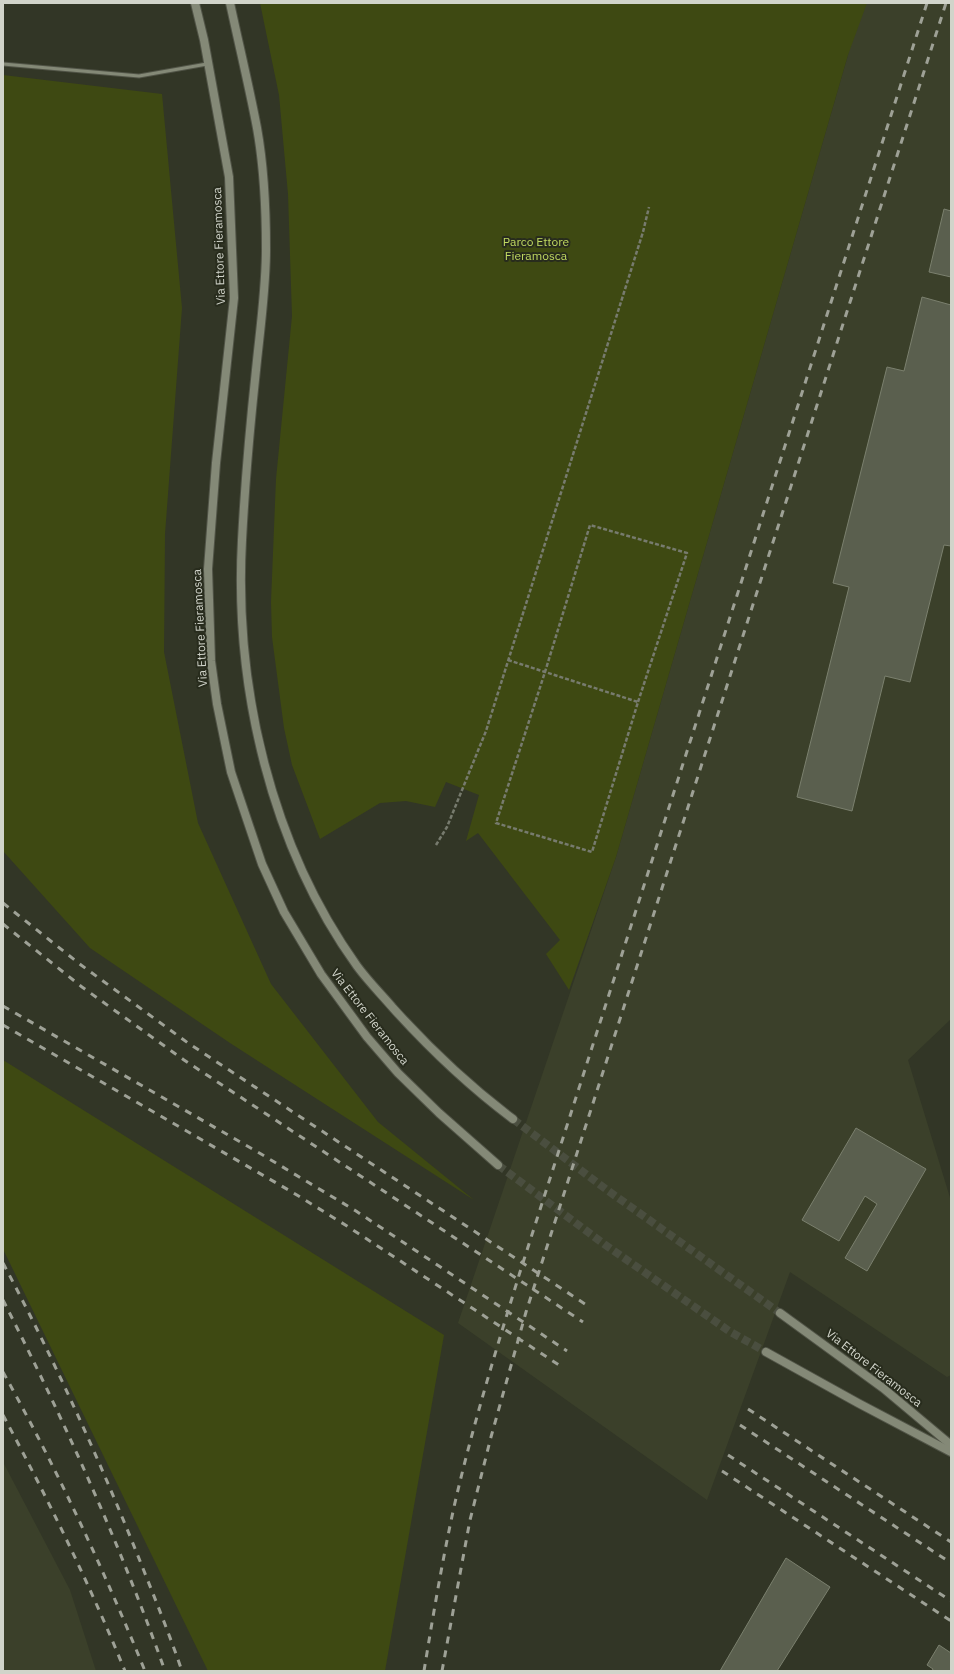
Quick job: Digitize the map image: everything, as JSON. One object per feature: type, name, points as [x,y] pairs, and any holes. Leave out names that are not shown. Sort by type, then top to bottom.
[{"type":"street","name":"Via Ettore Fieramosca","points":[[195,3],[209,63],[229,177],[234,298],[216,463],[208,569],[211,661],[217,704],[231,772],[264,870],[284,912],[321,974],[359,1027],[398,1072],[439,1113],[498,1165]]},
{"type":"street","name":"Via Ettore Fieramosca","points":[[230,3],[257,130],[265,212],[266,253],[264,298],[252,406],[242,550],[244,643],[251,697],[261,748],[275,799],[307,879],[324,912],[351,957],[380,993],[440,1059],[513,1119]]},
{"type":"street","name":"Via Ettore Fieramosca","points":[[780,1312],[883,1388],[951,1445]]},
{"type":"street","points":[[766,1352],[951,1452]]},
{"type":"lane","points":[[3,64],[139,76],[209,63]]},
{"type":"path","points":[[436,845],[447,827],[486,731],[643,232],[649,207]]},
{"type":"path","points":[[590,525],[687,553],[638,702],[592,852],[496,823],[545,672],[590,525]]},
{"type":"path","points":[[508,660],[638,702]]},
{"type":"shaded area","points":[[858,3],[951,3],[951,1019],[908,1060],[951,1201],[951,1375],[947,1377],[790,1272],[707,1500],[458,1323],[616,857],[848,55]]},
{"type":"shaded area","points":[[3,1462],[70,1590],[96,1671],[3,1671]]},
{"type":"green space","name":"Parco Ettore Fieramosca","points":[[260,3],[867,3],[848,55],[616,857],[569,990],[546,954],[560,940],[478,833],[466,841],[479,795],[446,782],[435,807],[406,801],[380,803],[320,839],[292,765],[284,728],[272,637],[271,602],[276,479],[292,316],[288,194],[279,95]]},
{"type":"green space","points":[[3,75],[162,94],[182,308],[165,534],[164,652],[198,823],[271,984],[378,1122],[474,1200],[230,1043],[90,948],[3,851]]},
{"type":"green space","points":[[3,1060],[444,1335],[385,1671],[208,1671],[3,1249]]},
{"type":"building","points":[[944,209],[951,211],[951,277],[929,272]]},
{"type":"building","points":[[922,297],[951,305],[951,546],[944,545],[910,682],[885,676],[852,811],[797,797],[849,587],[833,583],[887,367],[904,371]]},
{"type":"building","points":[[856,1128],[926,1169],[867,1271],[845,1258],[877,1204],[865,1196],[839,1241],[802,1220]]},
{"type":"building","points":[[786,1558],[830,1587],[777,1671],[720,1671]]},
{"type":"building","points":[[939,1645],[951,1653],[951,1671],[932,1671],[933,1669],[927,1665]]},
{"type":"tunnel","points":[[513,1119],[607,1190],[780,1313]]},
{"type":"tunnel","points":[[498,1165],[604,1244],[729,1331],[766,1352]]},
{"type":"railway","points":[[424,1671],[454,1507],[476,1418],[502,1331],[927,3]]},
{"type":"railway","points":[[442,1671],[470,1520],[491,1437],[526,1312],[946,3]]},
{"type":"railway","points":[[3,903],[81,965],[188,1043],[585,1304]]},
{"type":"railway","points":[[3,924],[82,987],[184,1060],[583,1322]]},
{"type":"railway","points":[[3,1006],[256,1151],[356,1211],[567,1351]]},
{"type":"railway","points":[[3,1025],[292,1192],[347,1226],[562,1367]]},
{"type":"railway","points":[[3,1263],[41,1337],[94,1451],[142,1566],[182,1671]]},
{"type":"railway","points":[[3,1300],[48,1391],[90,1483],[129,1576],[165,1671]]},
{"type":"railway","points":[[3,1372],[61,1482],[113,1594],[145,1671]]},
{"type":"railway","points":[[748,1409],[951,1542]]},
{"type":"railway","points":[[3,1415],[67,1542],[125,1671]]},
{"type":"railway","points":[[740,1425],[951,1563]]},
{"type":"railway","points":[[728,1455],[951,1601]]},
{"type":"railway","points":[[722,1471],[951,1621]]}]
